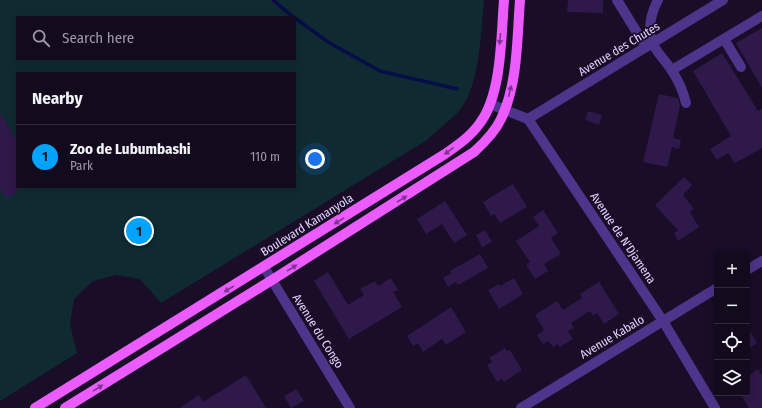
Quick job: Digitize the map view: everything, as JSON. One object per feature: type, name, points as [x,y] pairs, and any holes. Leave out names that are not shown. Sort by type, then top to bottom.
[{"type":"main road","name":"Boulevard Kamanyola","points":[[34,408],[264,268],[445,154],[474,130],[481,122],[490,104],[497,78],[504,0]]},
{"type":"main road","points":[[65,408],[464,160],[474,152],[490,136],[505,110],[513,81],[520,0]]},
{"type":"street","points":[[617,0],[649,45],[672,70],[681,87],[686,103]]},
{"type":"street","points":[[649,45],[652,10],[658,0]]},
{"type":"street","name":"Avenue des Chutes","points":[[528,119],[723,0]]},
{"type":"street","points":[[672,70],[762,16]]},
{"type":"street","points":[[724,39],[741,67]]},
{"type":"street","points":[[490,104],[528,119]]},
{"type":"street","name":"Avenue de N'Djamena","points":[[528,119],[663,321],[714,408]]},
{"type":"street","points":[[750,268],[762,261]]},
{"type":"street","name":"Avenue du Congo","points":[[264,268],[350,408]]},
{"type":"street","name":"Avenue Kabalo","points":[[521,408],[714,290]]},
{"type":"shaded area","points":[[0,0],[484,0],[478,58],[475,74],[466,101],[452,118],[427,140],[161,303],[140,279],[116,275],[93,281],[74,299],[70,324],[77,353],[0,401]]},
{"type":"building","points":[[568,0],[603,0],[603,13],[567,12]]},
{"type":"building","points":[[762,28],[762,88],[736,43]]},
{"type":"building","points":[[722,53],[758,111],[762,109],[762,148],[735,163],[728,153],[717,160],[710,149],[731,136],[693,71]]},
{"type":"building","points":[[659,94],[678,98],[680,106],[673,138],[681,140],[679,149],[672,147],[667,167],[643,162]]},
{"type":"building","points":[[588,111],[602,115],[599,125],[585,120]]},
{"type":"building","points":[[0,113],[16,139],[17,192],[6,199],[0,188]]},
{"type":"building","points":[[684,177],[692,185],[683,195],[694,209],[690,212],[699,227],[678,241],[674,233],[678,230],[655,205]]},
{"type":"building","points":[[513,184],[527,207],[500,223],[494,214],[491,216],[483,202]]},
{"type":"building","points":[[445,201],[467,235],[454,243],[442,224],[426,234],[417,219]]},
{"type":"building","points":[[543,210],[558,233],[551,238],[561,254],[544,264],[548,271],[535,279],[526,265],[530,262],[516,241],[539,226],[533,217]]},
{"type":"building","points":[[485,230],[492,242],[482,247],[476,235]]},
{"type":"building","points":[[480,254],[488,268],[458,285],[456,282],[448,287],[443,278],[451,273],[450,271]]},
{"type":"building","points":[[328,272],[348,305],[364,295],[360,289],[375,281],[378,286],[391,278],[398,290],[393,292],[402,307],[349,339],[314,281]]},
{"type":"building","points":[[514,278],[523,294],[499,309],[488,290],[499,284],[500,286]]},
{"type":"building","points":[[599,282],[619,314],[604,324],[597,313],[593,316],[590,311],[571,323],[574,328],[568,331],[573,339],[560,347],[557,344],[553,347],[548,341],[543,344],[537,335],[544,330],[535,315],[557,301],[563,310],[582,298],[580,294]]},
{"type":"building","points":[[451,307],[466,332],[446,345],[442,339],[423,352],[418,343],[413,346],[407,336]]},
{"type":"building","points":[[750,331],[757,343],[750,348]]},
{"type":"building","points":[[505,348],[507,351],[510,350],[522,370],[504,382],[502,379],[497,382],[487,365],[492,362],[489,358]]},
{"type":"building","points":[[758,369],[762,375],[762,408],[749,408],[742,396],[750,396],[750,375]]},
{"type":"building","points":[[246,375],[266,408],[179,408],[199,395],[203,402]]},
{"type":"building","points":[[296,389],[304,401],[291,408],[284,396]]},
{"type":"waterway","points":[[273,0],[292,16]]},
{"type":"waterway","points":[[296,19],[328,42],[380,71],[457,89]]},
{"type":"place","name":"Zoo de Lubumbashi","points":[[139,231]]}]
